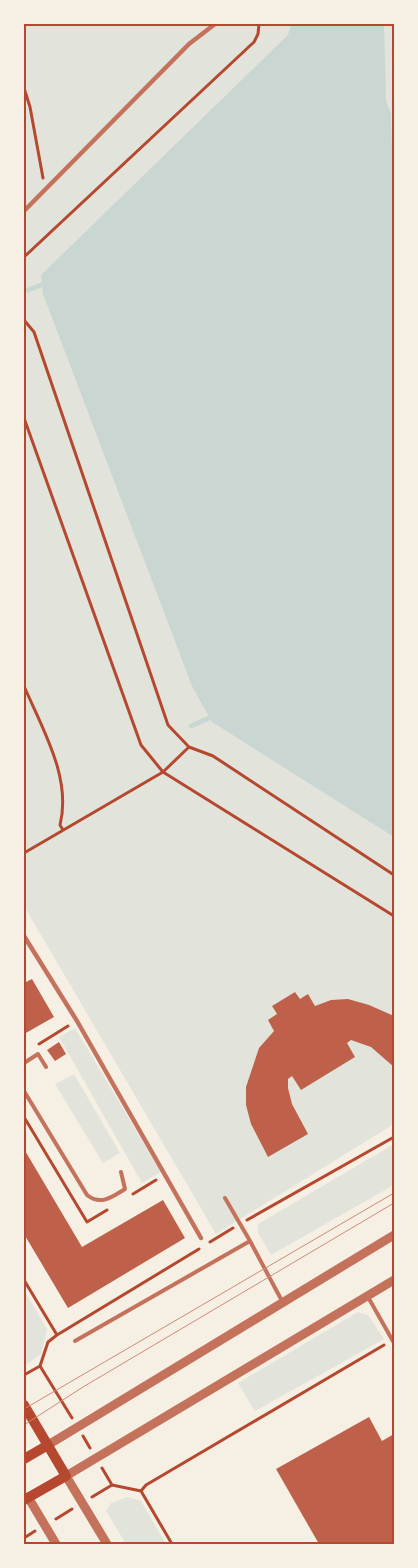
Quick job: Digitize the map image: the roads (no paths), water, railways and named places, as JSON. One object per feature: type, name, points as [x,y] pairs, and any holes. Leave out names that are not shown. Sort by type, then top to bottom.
[{"type":"main road","points":[[24,1405],[66,1476],[25,1495]]},
{"type":"main road","points":[[24,1459],[48,1444]]},
{"type":"street","points":[[24,211],[189,44],[215,24]]},
{"type":"street","points":[[24,936],[77,1021],[201,1238]]},
{"type":"street","points":[[48,1444],[394,1235]]},
{"type":"street","points":[[107,1544],[66,1476],[394,1280]]},
{"type":"street","points":[[25,1495],[56,1544]]},
{"type":"lane","points":[[24,1063],[38,1054],[46,1067]]},
{"type":"lane","points":[[24,1091],[86,1195],[93,1200],[104,1201],[125,1189],[121,1172]]},
{"type":"lane","points":[[225,1198],[282,1301]]},
{"type":"lane","points":[[76,1341],[250,1241]]},
{"type":"lane","points":[[367,1296],[393,1341]]},
{"type":"waterway","points":[[28,290],[47,283]]},
{"type":"waterway","points":[[191,726],[216,715]]},
{"type":"tram line","points":[[24,1409],[394,1193]]},
{"type":"tram line","points":[[24,1425],[83,1387],[394,1203]]}]
